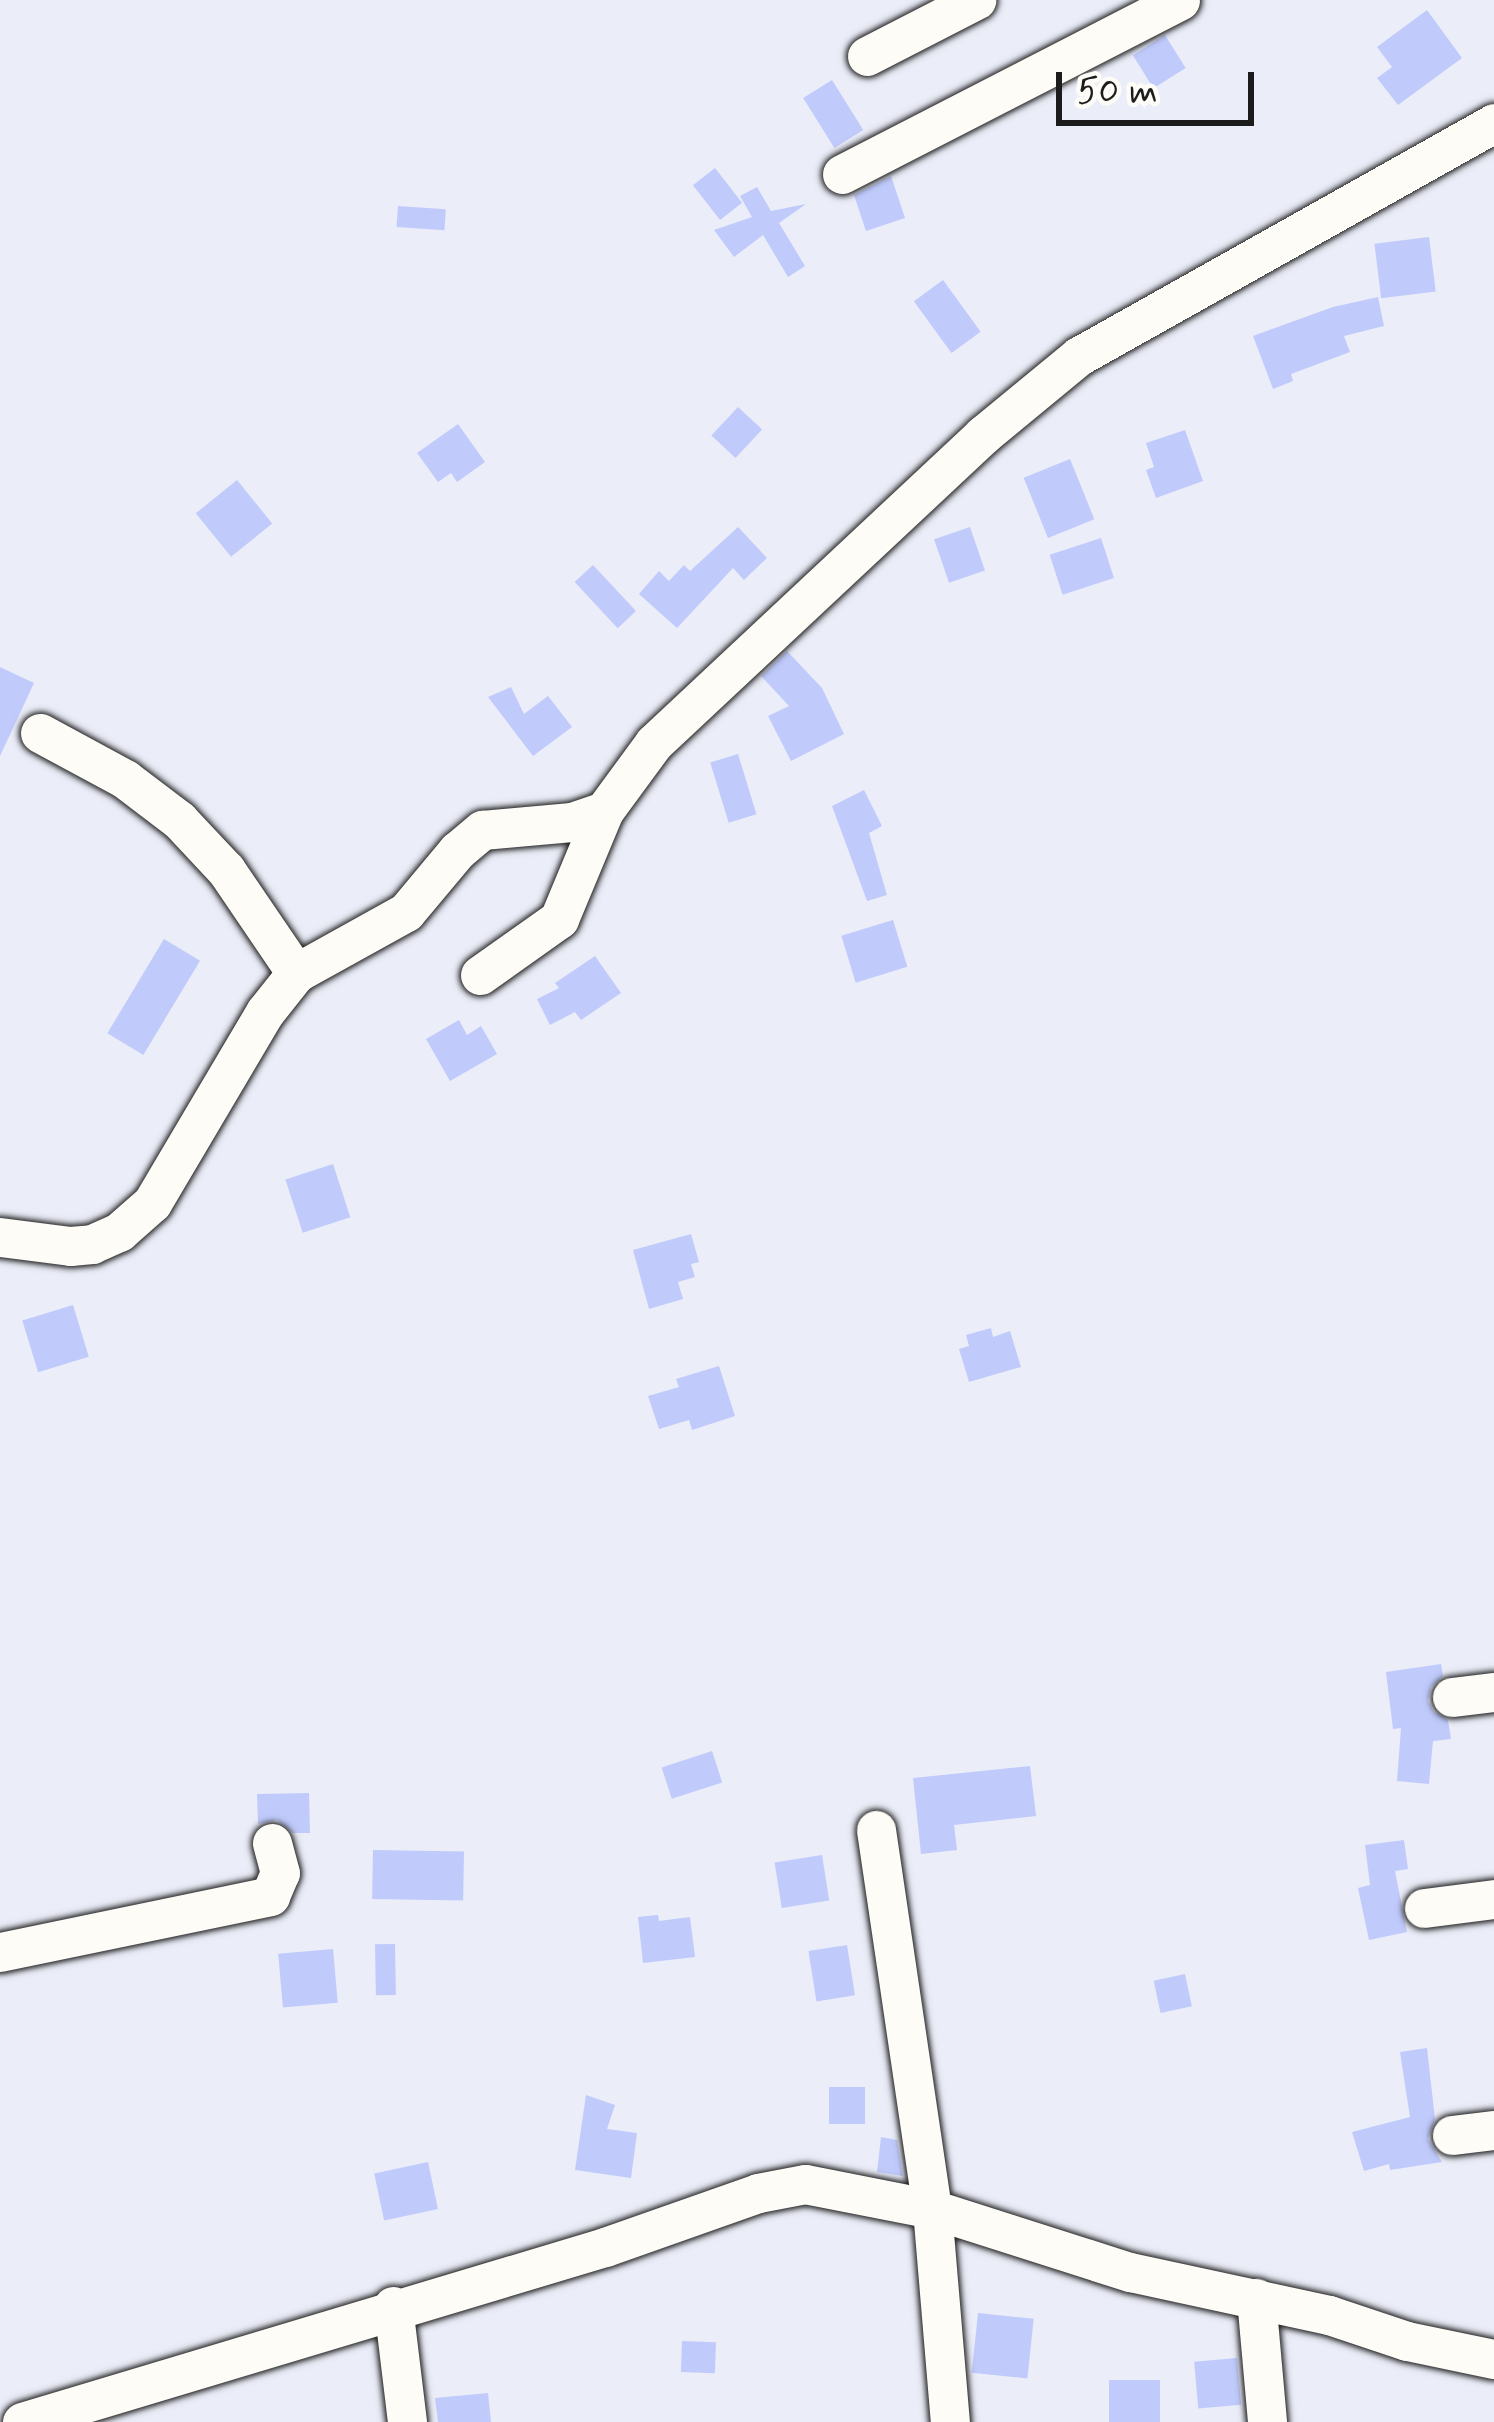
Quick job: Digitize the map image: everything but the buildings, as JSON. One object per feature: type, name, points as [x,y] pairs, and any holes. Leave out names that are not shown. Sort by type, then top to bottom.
[{"type":"street","points":[[867,56],[976,0]]},
{"type":"street","points":[[842,174],[1180,0]]},
{"type":"street","points":[[480,975],[560,919],[604,811],[654,743],[983,435],[1079,356],[1494,123]]},
{"type":"street","points":[[40,734],[124,779],[179,820],[226,870],[296,974]]},
{"type":"street","points":[[0,1237],[29,1244],[92,1244],[134,1221],[165,1183],[265,1012],[296,974],[406,912],[457,851],[482,830],[572,822],[604,811]]},
{"type":"street","points":[[1452,1697],[1494,1692]]},
{"type":"street","points":[[877,1830],[932,2209],[950,2422]]},
{"type":"street","points":[[0,1952],[270,1896],[280,1873],[272,1843]]},
{"type":"street","points":[[1424,1908],[1494,1899]]},
{"type":"street","points":[[1452,2135],[1494,2130]]},
{"type":"street","points":[[22,2422],[790,2187],[823,2187],[932,2209],[1130,2272],[1256,2298],[1494,2359]]},
{"type":"street","points":[[1256,2298],[1268,2422]]},
{"type":"street","points":[[393,2306],[407,2422]]}]
